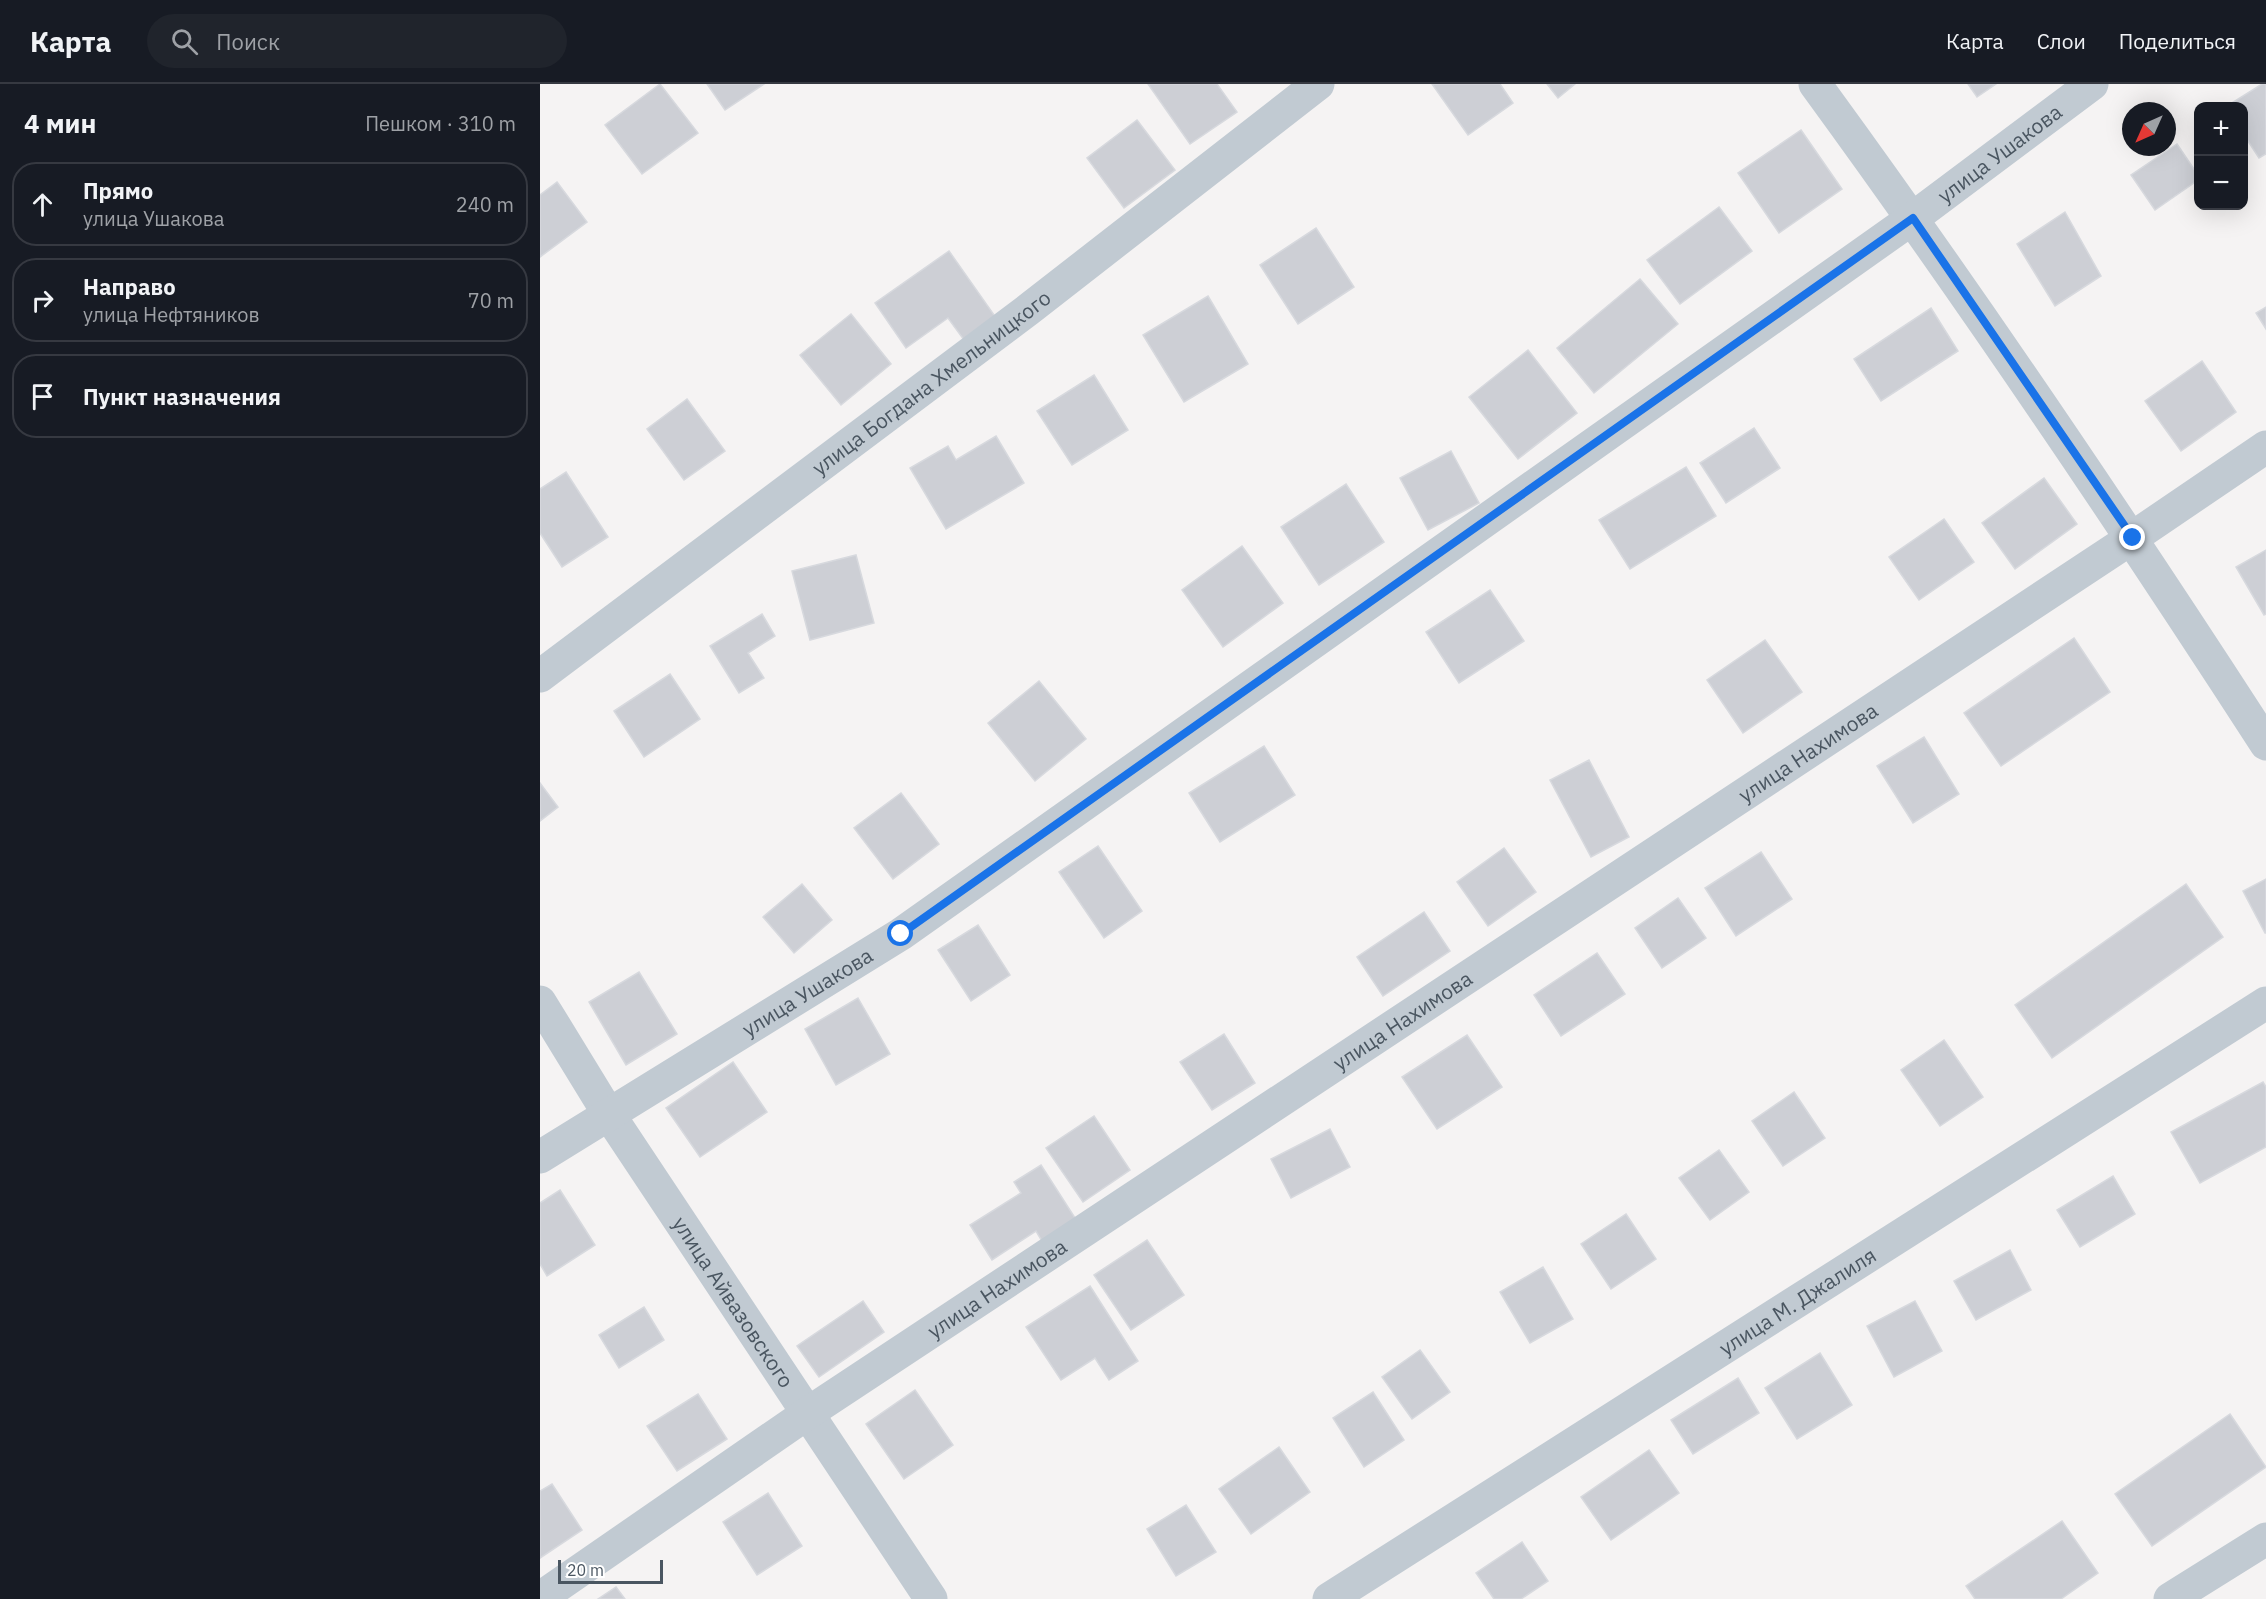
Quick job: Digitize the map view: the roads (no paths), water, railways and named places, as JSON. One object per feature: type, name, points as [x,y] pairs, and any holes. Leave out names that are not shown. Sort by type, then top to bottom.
[{"type":"street","name":"улица Богдана Хмельницкого","points":[[540,676],[1029,309],[1318,84]]},
{"type":"street","points":[[1815,84],[1913,218],[2133,538],[2266,744]]},
{"type":"street","name":"улица Ушакова","points":[[540,1157],[901,934],[1913,218],[2092,84]]},
{"type":"street","name":"улица Нахимова","points":[[540,1598],[808,1413],[2133,538],[2266,447]]},
{"type":"street","name":"улица Айвазовского","points":[[540,1002],[608,1113],[931,1599]]},
{"type":"street","name":"улица М. Джалиля","points":[[1329,1599],[2266,1003]]},
{"type":"street","points":[[2170,1599],[2266,1539]]}]
